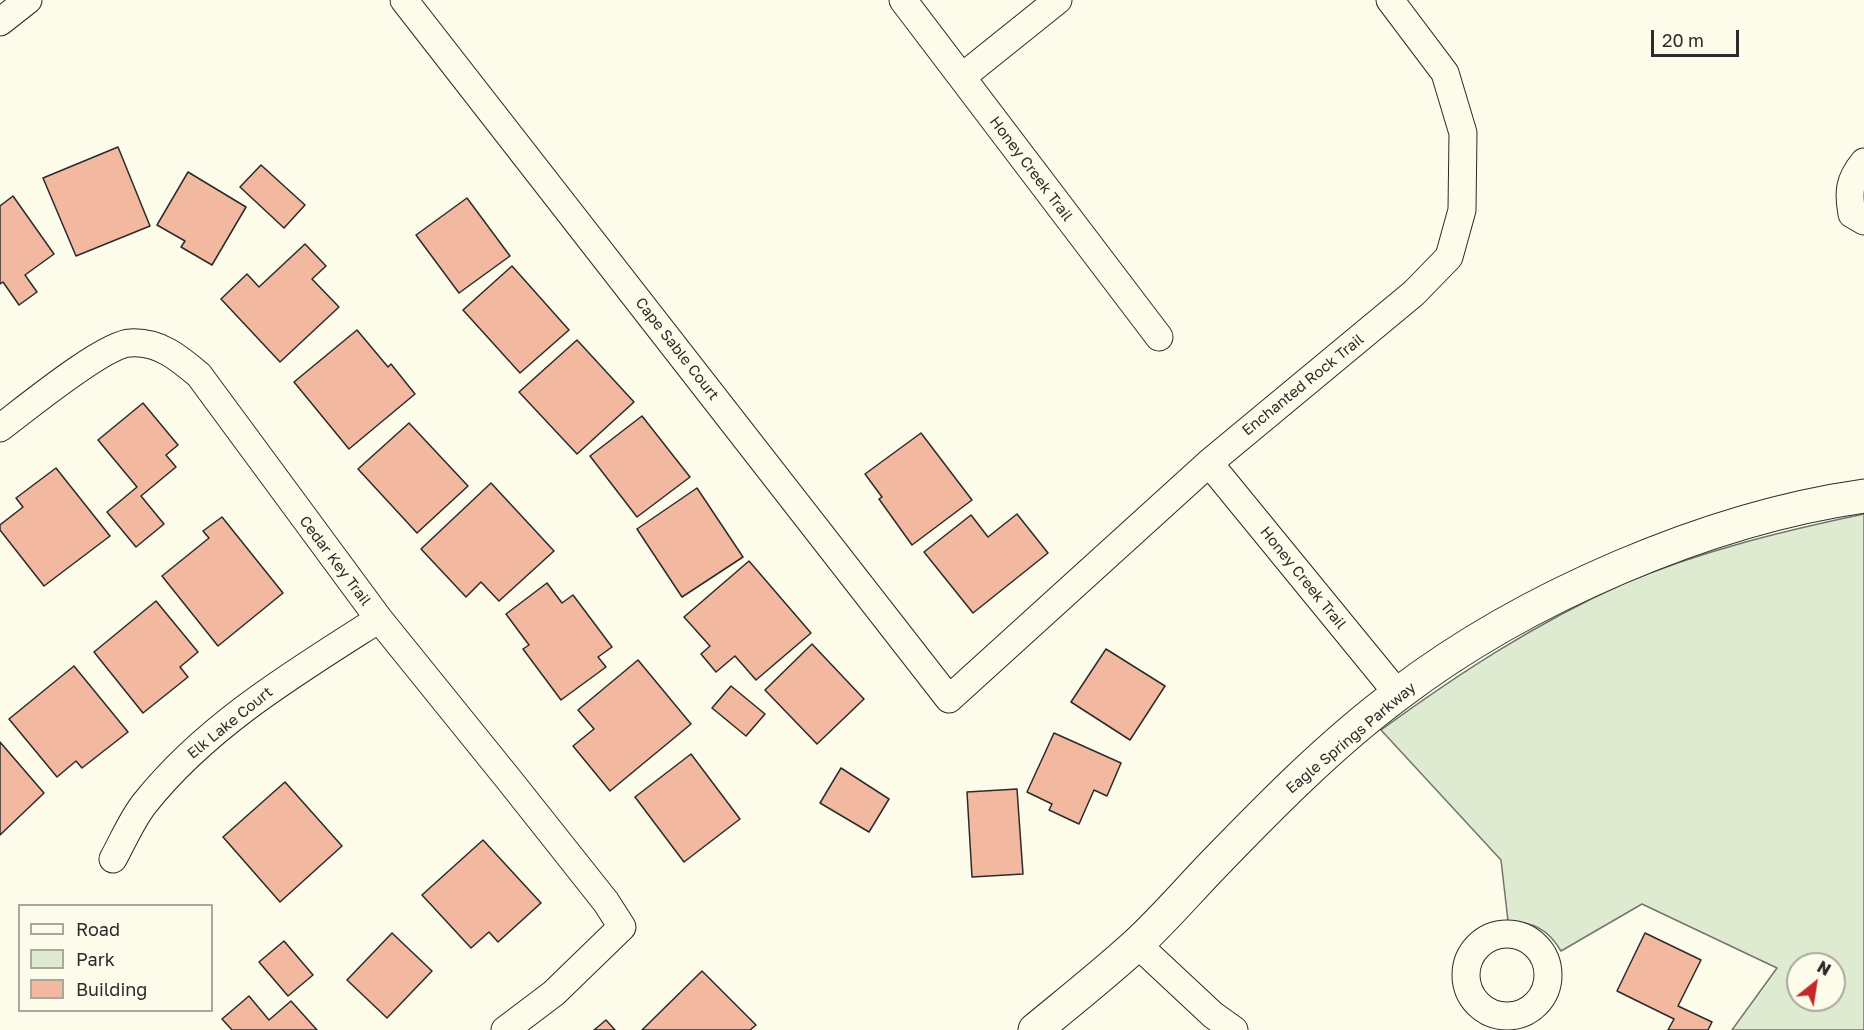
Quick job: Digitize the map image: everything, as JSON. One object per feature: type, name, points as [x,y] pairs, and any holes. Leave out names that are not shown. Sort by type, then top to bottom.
[{"type":"street","points":[[0,22],[28,0]]},
{"type":"street","name":"Cape Sable Court","points":[[404,0],[949,699]]},
{"type":"street","name":"Honey Creek Trail","points":[[903,0],[1159,337]]},
{"type":"street","points":[[962,77],[1059,0]]},
{"type":"street","name":"Enchanted Rock Trail","points":[[949,699],[1209,463],[1414,293],[1449,257],[1462,210],[1464,133],[1444,73],[1390,0]]},
{"type":"street","points":[[1864,162],[1855,173],[1848,192],[1852,214],[1864,221]]},
{"type":"street","name":"Cedar Key Trail","points":[[0,428],[91,361],[129,343],[168,350],[200,375],[379,619],[606,902],[622,927],[554,993],[505,1030]]},
{"type":"street","name":"Honey Creek Trail","points":[[1209,463],[1398,694]]},
{"type":"street","name":"Eagle Springs Parkway","points":[[1035,1030],[1137,944],[1287,791],[1398,694],[1455,655],[1530,611],[1612,572],[1689,541],[1760,518],[1864,496]]},
{"type":"street","name":"Elk Lake Court","points":[[113,859],[143,805],[172,771],[210,736],[282,681],[379,619]]},
{"type":"street","points":[[1137,944],[1205,1009],[1234,1030]]},
{"type":"green space","points":[[1864,514],[1864,1030],[1732,1030],[1777,968],[1642,904],[1561,951],[1551,937],[1539,928],[1508,921],[1501,860],[1381,730],[1498,651],[1591,599],[1652,572],[1772,535]]},
{"type":"building","points":[[118,147],[150,226],[76,256],[43,178]]},
{"type":"building","points":[[261,165],[305,205],[284,228],[240,187]]},
{"type":"building","points":[[188,172],[246,207],[212,265],[181,247],[185,241],[157,225]]},
{"type":"building","points":[[13,196],[54,254],[25,275],[37,292],[19,305],[3,282],[0,284],[0,206]]},
{"type":"building","points":[[467,198],[510,256],[459,293],[416,235]]},
{"type":"building","points":[[305,244],[326,266],[312,279],[339,307],[280,362],[221,299],[247,274],[259,287]]},
{"type":"building","points":[[512,266],[569,330],[520,373],[463,310]]},
{"type":"building","points":[[357,330],[388,367],[391,364],[415,394],[349,449],[294,382]]},
{"type":"building","points":[[577,340],[634,402],[577,454],[519,392]]},
{"type":"building","points":[[143,403],[178,445],[166,455],[176,467],[141,496],[164,524],[136,547],[107,512],[137,487],[98,440]]},
{"type":"building","points":[[642,416],[690,477],[637,517],[590,456]]},
{"type":"building","points":[[409,423],[468,486],[417,533],[358,469]]},
{"type":"building","points":[[921,433],[972,500],[912,545],[879,499],[882,497],[865,474]]},
{"type":"building","points":[[56,468],[110,536],[44,586],[0,530],[0,525],[23,507],[16,498]]},
{"type":"building","points":[[491,483],[554,551],[499,601],[481,582],[466,597],[421,549]]},
{"type":"building","points":[[697,488],[743,557],[682,597],[637,529]]},
{"type":"building","points":[[1017,514],[1048,553],[973,613],[924,552],[971,515],[988,537]]},
{"type":"building","points":[[222,517],[283,593],[218,646],[162,576],[209,538],[203,531]]},
{"type":"building","points":[[749,561],[811,633],[756,680],[735,656],[716,672],[701,654],[710,646],[684,617]]},
{"type":"building","points":[[547,583],[562,603],[573,595],[612,647],[598,657],[606,667],[561,700],[523,649],[529,645],[506,614]]},
{"type":"building","points":[[156,601],[198,652],[180,667],[188,677],[143,713],[94,652]]},
{"type":"building","points":[[812,644],[864,699],[817,744],[765,690]]},
{"type":"building","points":[[1106,649],[1165,686],[1130,740],[1071,702]]},
{"type":"building","points":[[638,660],[691,724],[610,791],[573,746],[594,729],[578,710]]},
{"type":"building","points":[[74,666],[128,732],[82,768],[76,761],[57,777],[9,719]]},
{"type":"building","points":[[731,686],[765,714],[746,736],[712,708]]},
{"type":"building","points":[[1054,733],[1121,763],[1107,796],[1094,790],[1079,824],[1049,810],[1052,804],[1027,792]]},
{"type":"building","points":[[0,742],[44,793],[0,835]]},
{"type":"building","points":[[691,754],[740,819],[684,862],[635,797]]},
{"type":"building","points":[[841,768],[889,799],[869,832],[820,803]]},
{"type":"building","points":[[285,782],[342,846],[280,902],[223,837]]},
{"type":"building","points":[[1017,789],[1023,874],[972,877],[967,792]]},
{"type":"building","points":[[483,840],[541,903],[498,942],[489,932],[471,948],[422,895]]},
{"type":"building","points":[[392,933],[432,971],[387,1018],[347,980]]},
{"type":"building","points":[[1645,933],[1701,960],[1678,1006],[1712,1022],[1708,1030],[1668,1030],[1674,1019],[1617,991]]},
{"type":"building","points":[[284,941],[313,975],[288,996],[259,962]]},
{"type":"building","points":[[702,971],[756,1025],[750,1030],[642,1030]]},
{"type":"building","points":[[249,996],[269,1020],[291,1001],[317,1030],[232,1030],[222,1019]]},
{"type":"building","points":[[606,1020],[615,1030],[594,1030]]}]
